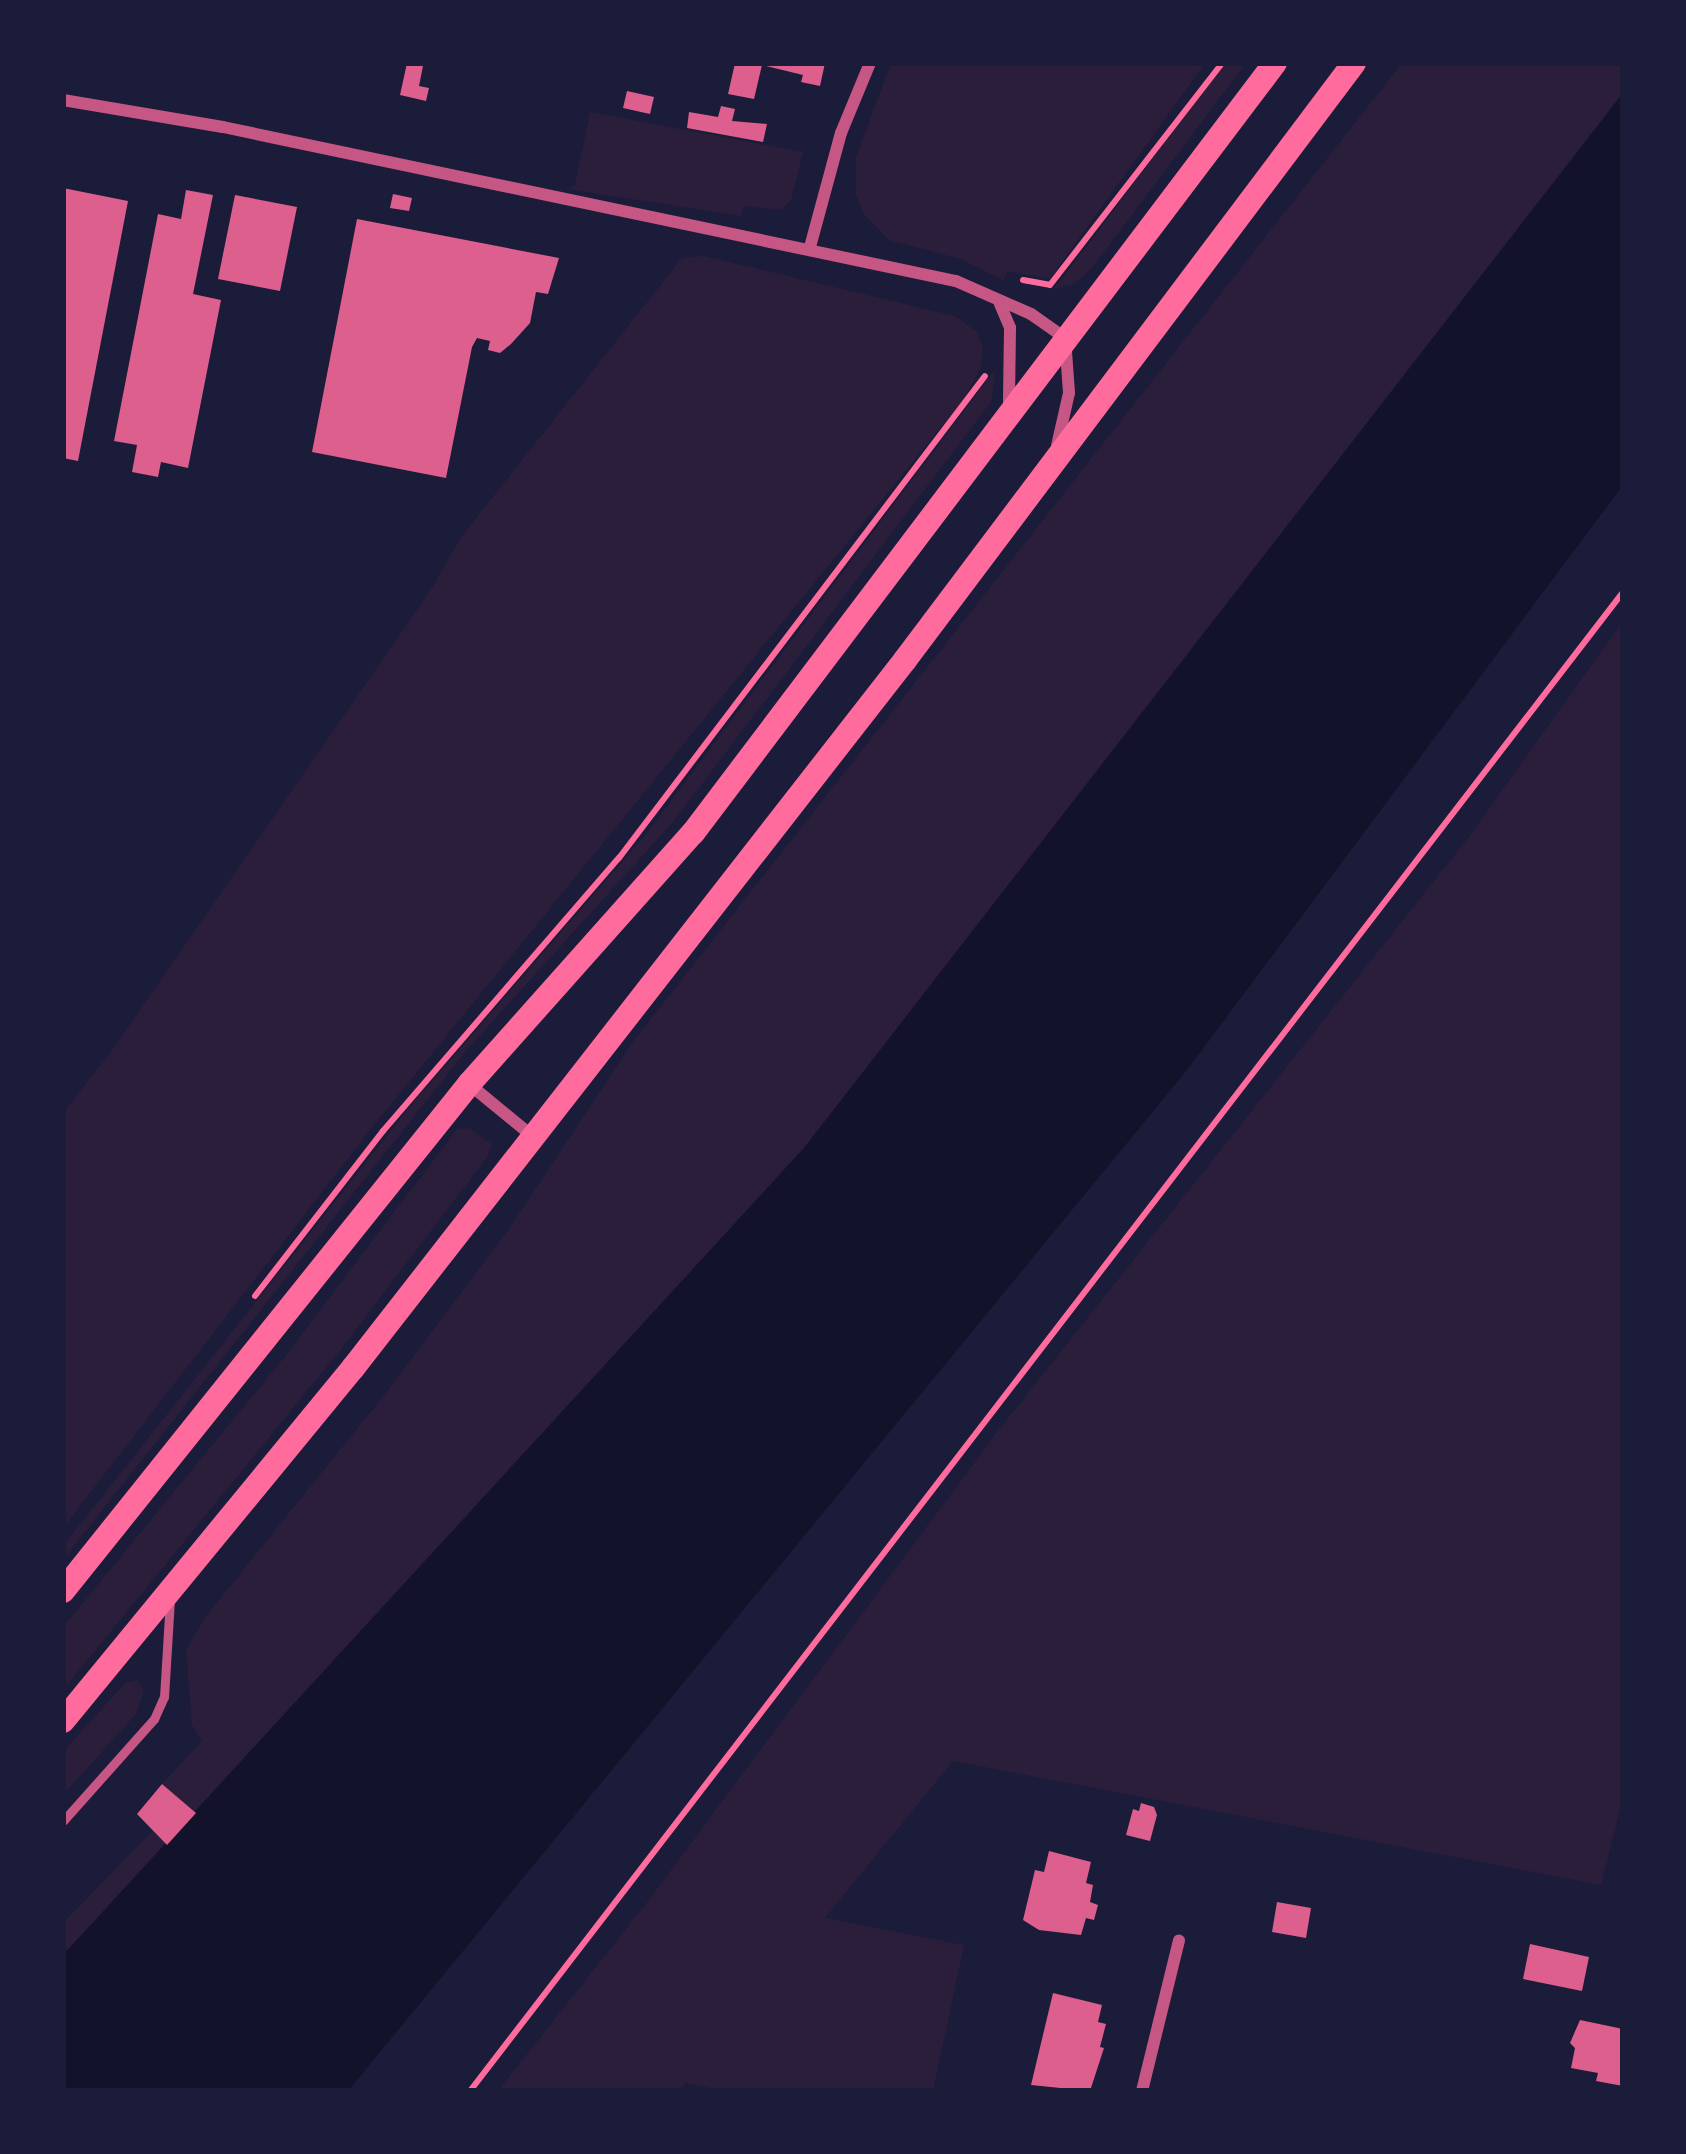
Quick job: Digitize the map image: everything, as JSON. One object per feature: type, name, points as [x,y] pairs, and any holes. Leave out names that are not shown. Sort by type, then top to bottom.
[{"type":"main road","points":[[63,1591],[469,1084],[693,833],[1275,63]]},
{"type":"main road","points":[[63,1721],[170,1596],[905,660],[1354,63]]},
{"type":"street","points":[[810,247],[842,134],[869,63]]},
{"type":"street","points":[[63,100],[224,127],[936,275],[1031,314],[1065,338],[1069,394],[1050,464]]},
{"type":"street","points":[[1000,304],[1010,328],[1014,375],[1002,422]]},
{"type":"street","points":[[469,1084],[531,1135]]},
{"type":"street","points":[[1142,2091],[1179,1940]]},
{"type":"lane","points":[[63,1821],[159,1708],[170,1596]]},
{"type":"path","points":[[1013,285],[1017,279],[1050,285],[1222,63]]},
{"type":"path","points":[[244,1311],[383,1131],[619,858],[990,369]]},
{"type":"path","points":[[470,2091],[1623,592]]},
{"type":"shaded area","points":[[891,63],[1205,63],[1050,279],[1007,271],[1004,281],[960,259],[889,240],[864,214],[856,195],[856,157]]},
{"type":"shaded area","points":[[1225,63],[1246,63],[1091,269],[1074,284],[1054,289]]},
{"type":"shaded area","points":[[1402,63],[1623,63],[1623,93],[804,1148],[196,1813],[162,1784],[202,1741],[192,1725],[186,1650],[206,1616],[385,1394],[506,1233],[635,1039]]},
{"type":"shaded area","points":[[1623,93],[1623,485],[1187,1070],[348,2091],[63,2091],[63,1955],[804,1148]]},
{"type":"shaded area","points":[[590,112],[803,152],[791,200],[781,210],[744,206],[741,216],[567,189],[575,185]]},
{"type":"shaded area","points":[[704,256],[955,316],[976,331],[983,348],[981,367],[964,399],[370,1130],[63,1528],[63,1113],[113,1049],[432,588],[462,536],[682,258]]},
{"type":"shaded area","points":[[996,368],[991,402],[674,821],[466,1051],[63,1560],[63,1546],[412,1104],[647,833]]},
{"type":"shaded area","points":[[1623,621],[1623,1798],[1601,1885],[953,1761],[825,1918],[964,1945],[933,2091],[724,2091],[686,2083],[678,2091],[498,2091],[648,1901],[998,1431],[1468,838]]},
{"type":"shaded area","points":[[469,1128],[492,1144],[488,1156],[338,1353],[63,1690],[63,1627],[287,1354],[457,1129]]},
{"type":"shaded area","points":[[137,1680],[144,1690],[136,1714],[63,1795],[63,1752],[125,1683]]},
{"type":"shaded area","points":[[153,1830],[167,1845],[63,1955],[63,1923]]},
{"type":"building","points":[[407,63],[423,66],[419,86],[429,88],[426,101],[400,95]]},
{"type":"building","points":[[735,63],[825,63],[820,86],[801,82],[803,75],[762,65],[754,99],[728,94]]},
{"type":"building","points":[[627,91],[654,97],[650,114],[623,108]]},
{"type":"building","points":[[721,106],[735,109],[732,121],[767,124],[763,142],[687,128],[689,112],[718,117]]},
{"type":"building","points":[[63,188],[128,201],[78,461],[63,458]]},
{"type":"building","points":[[186,190],[213,195],[193,294],[221,300],[188,468],[161,462],[158,477],[132,472],[137,445],[114,441],[158,214],[181,219]]},
{"type":"building","points":[[393,194],[412,198],[409,211],[390,208]]},
{"type":"building","points":[[235,195],[297,207],[280,291],[218,279]]},
{"type":"building","points":[[357,219],[559,258],[548,294],[536,292],[530,323],[511,344],[500,353],[488,350],[490,341],[477,338],[472,347],[446,478],[312,452]]},
{"type":"building","points":[[162,1784],[196,1813],[167,1845],[137,1814]]},
{"type":"building","points":[[1141,1803],[1154,1807],[1157,1815],[1150,1841],[1126,1835],[1133,1809],[1139,1811]]},
{"type":"building","points":[[1049,1851],[1091,1862],[1086,1883],[1093,1885],[1090,1902],[1098,1905],[1094,1920],[1086,1918],[1081,1935],[1039,1930],[1023,1920],[1035,1870],[1044,1872]]},
{"type":"building","points":[[1277,1902],[1311,1908],[1306,1938],[1272,1932]]},
{"type":"building","points":[[1530,1944],[1589,1957],[1582,1991],[1523,1979]]},
{"type":"building","points":[[1053,1993],[1102,2005],[1098,2022],[1106,2024],[1100,2047],[1104,2048],[1090,2091],[1031,2085]]},
{"type":"building","points":[[1580,2020],[1623,2029],[1623,2086],[1596,2081],[1598,2073],[1571,2068],[1575,2048],[1570,2043]]}]
